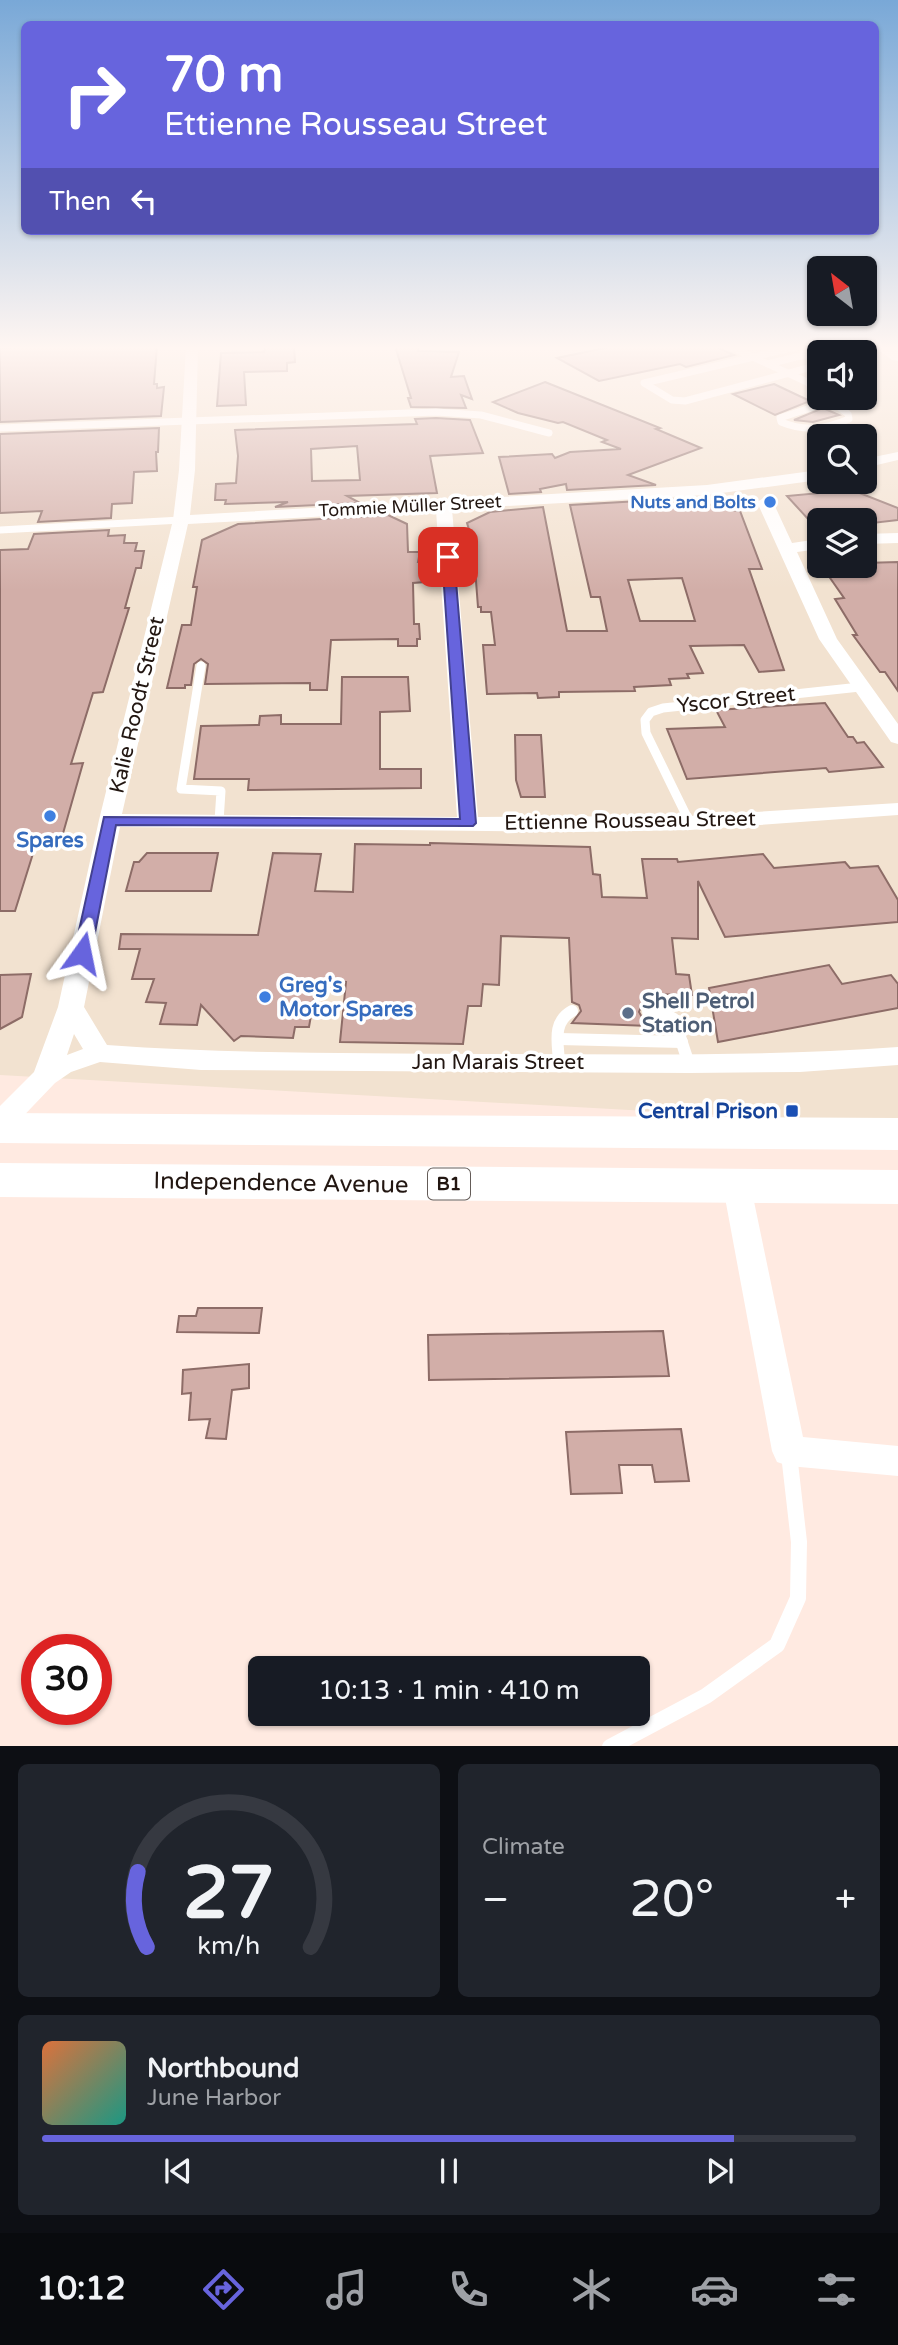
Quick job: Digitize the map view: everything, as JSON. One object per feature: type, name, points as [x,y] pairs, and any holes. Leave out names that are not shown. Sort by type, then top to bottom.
[{"type":"main road","points":[[0,1128],[898,1135]]},
{"type":"main road","name":"Independence Avenue","points":[[0,1180],[898,1187]]},
{"type":"street","name":"Kalie Roodt Street","points":[[0,1123],[46,1076],[71,1007],[110,820],[181,520],[187,470],[188,427]]},
{"type":"street","points":[[877,461],[898,456]]},
{"type":"street","name":"Tommie Müller Street","points":[[181,520],[707,490],[807,476]]},
{"type":"street","points":[[765,502],[828,639],[898,738]]},
{"type":"street","points":[[444,504],[468,823]]},
{"type":"street","points":[[877,539],[898,538]]},
{"type":"street","points":[[786,549],[807,546]]},
{"type":"street","name":"Ettienne Rousseau Street","points":[[110,820],[690,823],[898,809]]},
{"type":"street","points":[[71,1007],[99,1053]]},
{"type":"street","name":"Jan Marais Street","points":[[46,1076],[62,1066],[99,1053],[201,1061],[559,1050],[685,1053],[800,1063],[898,1056]]},
{"type":"street","points":[[737,1187],[789,1451],[898,1461]]},
{"type":"lane","points":[[530,427],[549,433]]},
{"type":"lane","points":[[798,427],[806,430],[821,427]]},
{"type":"lane","name":"Tommie Müller Street","points":[[0,530],[181,520]]},
{"type":"lane","points":[[201,666],[181,789],[222,791],[219,821]]},
{"type":"lane","name":"Yscor Street","points":[[690,823],[646,733],[645,720],[651,712],[688,704],[860,687]]},
{"type":"lane","points":[[559,1050],[560,1018],[572,1011]]},
{"type":"lane","points":[[648,1012],[669,1015],[674,1019],[685,1053]]},
{"type":"lane","points":[[610,1746],[706,1696],[777,1645],[798,1598],[799,1542],[789,1451]]},
{"type":"shaded area","points":[[0,427],[807,427],[807,494],[877,494],[877,427],[898,427],[898,1125],[0,1075]]},
{"type":"building","points":[[473,427],[483,453],[430,456],[437,493],[347,496],[360,503],[275,507],[288,502],[225,504],[226,500],[215,500],[216,484],[236,483],[238,456],[235,430]],"holes":[[[357,446],[360,480],[312,481],[311,449]]]},
{"type":"building","points":[[576,427],[659,427],[656,429],[701,448],[628,475],[656,485],[567,490],[566,484],[540,489],[541,492],[509,494],[499,457],[552,454],[555,458],[570,452],[621,449],[602,442],[607,440]]},
{"type":"building","points":[[159,428],[157,471],[134,472],[132,503],[112,504],[111,518],[38,522],[42,511],[0,513],[0,434]]},
{"type":"building","points":[[862,494],[898,508],[898,520],[877,522],[877,508],[807,508],[807,518],[787,496]]},
{"type":"building","points":[[693,498],[716,507],[730,506],[731,510],[740,511],[762,569],[749,569],[784,670],[759,672],[744,645],[690,646],[703,673],[687,674],[689,678],[669,679],[671,685],[634,687],[635,691],[559,692],[559,697],[538,698],[537,693],[487,694],[483,645],[495,645],[491,612],[481,612],[481,607],[478,607],[473,542],[467,523],[490,512],[543,507],[567,631],[607,631],[600,597],[591,597],[570,505]],"holes":[[[682,578],[695,621],[640,621],[628,580]]]},
{"type":"building","points":[[388,515],[407,524],[408,552],[420,552],[418,562],[425,562],[425,582],[413,583],[414,624],[419,624],[420,639],[417,639],[417,646],[398,646],[398,639],[331,640],[327,690],[310,690],[310,683],[205,684],[208,664],[201,659],[194,664],[191,685],[185,685],[185,688],[167,688],[182,625],[191,625],[197,587],[193,587],[202,540],[238,524]]},
{"type":"building","points":[[109,530],[108,536],[125,535],[124,543],[137,543],[135,551],[144,551],[141,568],[136,568],[125,608],[129,608],[103,692],[93,693],[71,764],[83,763],[60,844],[36,844],[15,911],[0,911],[0,550],[28,549],[34,534]]},
{"type":"building","points":[[898,562],[898,691],[885,672],[880,672],[853,635],[857,635],[835,599],[844,598],[830,578],[877,578],[877,563]]},
{"type":"building","points":[[342,677],[408,677],[410,711],[380,712],[380,769],[421,769],[421,788],[248,790],[249,779],[194,779],[201,726],[259,725],[260,716],[281,715],[281,724],[341,724]]},
{"type":"building","points":[[825,703],[848,737],[853,737],[857,743],[864,742],[883,767],[829,772],[826,768],[687,779],[667,729],[725,727],[716,710]]},
{"type":"building","points":[[515,735],[541,735],[545,797],[521,797],[516,780]]},
{"type":"building","points":[[355,844],[590,847],[593,874],[600,875],[602,897],[647,898],[642,859],[677,859],[678,862],[763,854],[774,868],[845,862],[850,868],[878,866],[898,900],[898,922],[725,937],[698,881],[698,939],[672,938],[676,974],[689,975],[692,995],[648,994],[648,1003],[641,1007],[639,1012],[643,1019],[649,1021],[649,1026],[572,1023],[581,1011],[579,1005],[572,1002],[569,938],[501,936],[499,985],[483,984],[481,1006],[468,1006],[463,1044],[340,1042],[346,982],[317,981],[309,1027],[295,1027],[293,1038],[241,1036],[234,1041],[201,1005],[197,1025],[160,1024],[166,1003],[146,1002],[154,979],[132,979],[140,949],[119,949],[121,934],[258,935],[273,853],[321,854],[315,891],[353,892]]},
{"type":"building","points":[[147,853],[218,853],[211,891],[126,891],[134,862],[139,862]]},
{"type":"building","points":[[829,965],[842,984],[891,975],[898,984],[898,1008],[718,1042],[709,988]]},
{"type":"building","points":[[31,974],[22,1017],[0,1029],[0,975]]},
{"type":"building","points":[[198,1308],[262,1308],[259,1333],[177,1332],[179,1316],[196,1316]]},
{"type":"building","points":[[663,1331],[669,1376],[429,1380],[428,1335]]},
{"type":"building","points":[[249,1364],[249,1388],[232,1390],[226,1439],[206,1438],[210,1419],[189,1420],[191,1393],[182,1394],[183,1370]]},
{"type":"building","points":[[681,1429],[689,1481],[655,1482],[652,1465],[619,1465],[622,1493],[571,1494],[566,1432]]},
{"type":"place","name":"Nuts and Bolts","points":[[770,502]]},
{"type":"place","name":"Spares","points":[[50,816]]},
{"type":"place","name":"Greg's Motor Spares","points":[[265,997]]},
{"type":"place","name":"Shell Petrol Station","points":[[628,1013]]},
{"type":"place","name":"Central Prison","points":[[792,1111]]},
{"type":"route","points":[[82,953],[110,820],[468,823],[448,557]]}]
